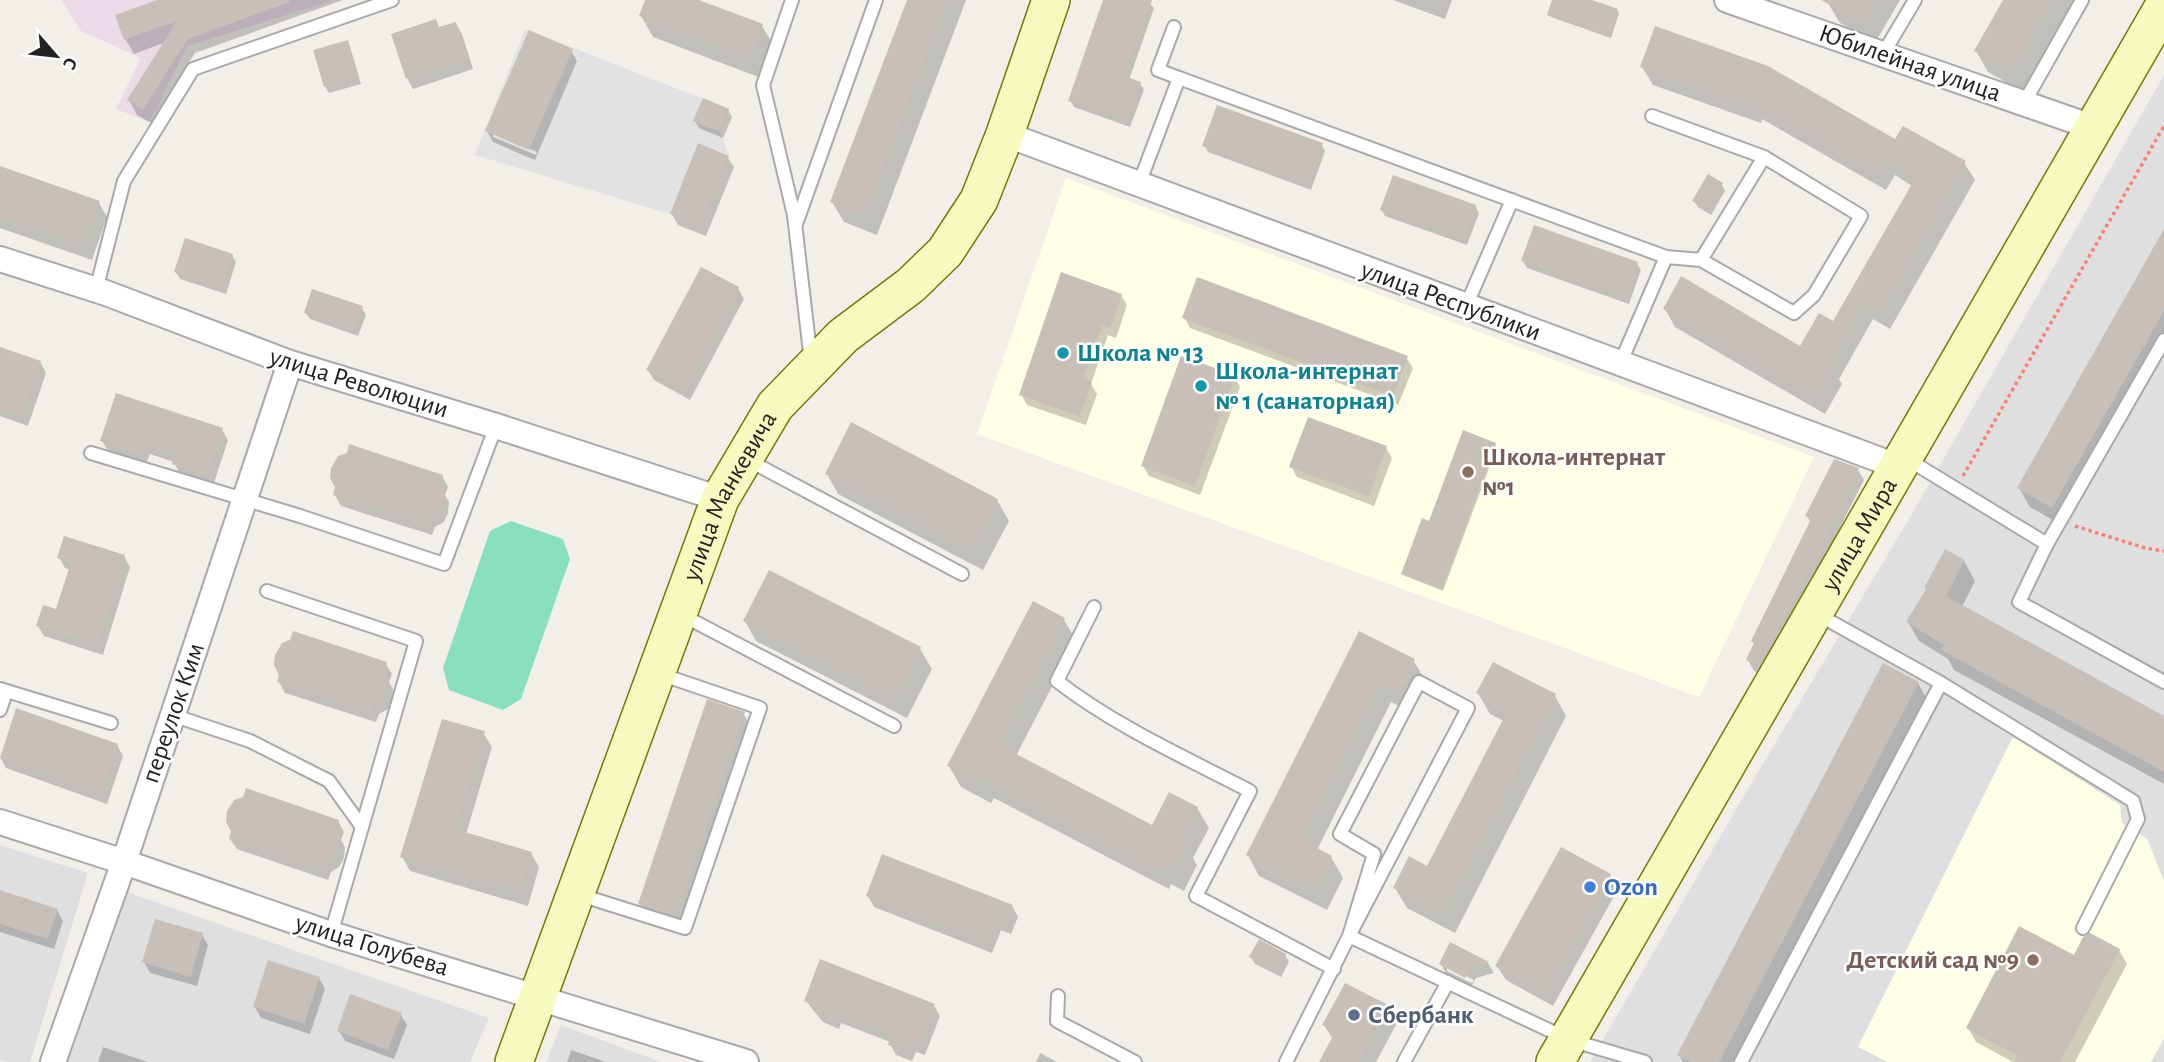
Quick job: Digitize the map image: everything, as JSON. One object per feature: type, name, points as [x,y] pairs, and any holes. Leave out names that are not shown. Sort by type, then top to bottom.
[{"type":"street","name":"улица Манкевича","points":[[514,1062],[720,499],[775,406],[843,336],[911,285],[945,252],[979,200],[1051,0]]},
{"type":"street","name":"Юбилейная улица","points":[[1732,1],[2092,127]]},
{"type":"street","name":"улица Мира","points":[[1562,1051],[2164,6]]},
{"type":"street","name":"улица Республики","points":[[1004,134],[1620,364],[1901,462]]},
{"type":"street","name":"улица Революции","points":[[0,259],[96,290],[289,363],[496,426],[720,499]]},
{"type":"street","name":"переулок Ким","points":[[53,1062],[124,862],[289,363]]},
{"type":"street","name":"улица Голубева","points":[[0,822],[331,934],[746,1062]]},
{"type":"lane","points":[[96,290],[124,181],[193,69],[392,0]]},
{"type":"lane","points":[[792,0],[763,85],[795,225],[812,367]]},
{"type":"lane","points":[[795,225],[876,0]]},
{"type":"lane","points":[[1883,54],[1915,0]]},
{"type":"lane","points":[[2024,103],[2082,0]]},
{"type":"lane","points":[[1174,27],[1158,70],[1665,257],[1701,260],[1794,313],[1814,295],[1861,216],[1763,157],[1651,116]]},
{"type":"lane","points":[[1139,184],[1180,78]]},
{"type":"lane","points":[[1701,260],[1763,157]]},
{"type":"lane","points":[[1466,306],[1512,201]]},
{"type":"lane","points":[[1620,364],[1665,257]]},
{"type":"lane","points":[[2164,340],[2047,544],[2019,601],[2164,682]]},
{"type":"lane","points":[[91,453],[245,499],[444,564],[496,426]]},
{"type":"lane","points":[[744,458],[962,574]]},
{"type":"lane","points":[[1901,462],[1956,488],[2047,544]]},
{"type":"lane","points":[[267,591],[416,641],[331,934]]},
{"type":"lane","points":[[1094,607],[1057,681],[1078,697],[1149,738],[1250,791],[1196,896],[1334,969]]},
{"type":"lane","points":[[1814,612],[1941,683],[2133,802],[2138,819],[2083,928]]},
{"type":"lane","points":[[678,613],[894,726]]},
{"type":"lane","points":[[575,893],[685,928],[760,708],[657,672]]},
{"type":"lane","points":[[1286,1062],[1468,708],[1419,682],[1340,834],[1374,854],[1349,936]]},
{"type":"lane","points":[[1741,1062],[1941,683]]},
{"type":"lane","points":[[0,689],[111,723]]},
{"type":"lane","points":[[0,695],[4,698],[0,710]]},
{"type":"lane","points":[[172,715],[250,741],[329,781],[362,827]]},
{"type":"lane","points":[[1349,936],[1448,982],[1562,1051],[1644,1062]]},
{"type":"lane","points":[[1404,1062],[1448,982]]},
{"type":"lane","points":[[1058,996],[1057,1021],[1135,1062]]},
{"type":"path","points":[[1956,488],[2164,126]]},
{"type":"path","points":[[2060,521],[2145,548],[2164,551]]},
{"type":"shaded area","points":[[61,0],[334,0],[187,46],[150,122],[116,109],[141,58],[81,31]]},
{"type":"shaded area","points":[[525,29],[729,109],[720,132],[729,156],[700,227],[670,214],[475,155]]},
{"type":"shaded area","points":[[2164,75],[2164,1062],[1590,1062],[1742,799],[1913,512]]},
{"type":"shaded area","name":"Школа-интернат №1","points":[[1066,178],[1814,457],[1699,697],[977,434]]},
{"type":"shaded area","name":"Детский сад №9","points":[[2013,737],[2120,805],[2122,823],[2147,839],[2164,881],[2164,1038],[2151,1062],[1888,1062],[1858,1047]]},
{"type":"shaded area","points":[[0,845],[88,873],[30,1062],[0,1060]]},
{"type":"shaded area","points":[[121,890],[489,1018],[470,1062],[65,1062]]},
{"type":"shaded area","points":[[561,1025],[661,1062],[546,1062]]},
{"type":"green space","points":[[511,521],[563,539],[570,559],[521,699],[503,710],[449,690],[443,668],[490,531]]},
{"type":"building","points":[[157,0],[290,2],[188,39],[143,110],[127,100],[177,21],[124,40],[115,15]]},
{"type":"building","points":[[645,0],[699,0],[763,24],[750,59],[639,16]]},
{"type":"building","points":[[907,0],[947,0],[865,215],[830,202]]},
{"type":"building","points":[[1103,0],[1152,0],[1124,76],[1141,82],[1127,121],[1068,101]]},
{"type":"building","points":[[1552,0],[1592,0],[1618,9],[1609,36],[1547,15]]},
{"type":"building","points":[[1821,0],[1876,0],[1863,24]]},
{"type":"building","points":[[2003,0],[2052,0],[2011,72],[1974,51]]},
{"type":"building","points":[[436,19],[439,27],[456,22],[468,59],[406,79],[391,34]]},
{"type":"building","points":[[1655,26],[1768,66],[1895,139],[1903,126],[1966,161],[1879,312],[1863,303],[1829,362],[1833,365],[1814,398],[1663,309],[1681,276],[1800,346],[1819,313],[1833,321],[1916,177],[1884,159],[1876,173],[1752,102],[1751,107],[1640,67]]},
{"type":"building","points":[[529,30],[573,49],[529,150],[485,131]]},
{"type":"building","points":[[348,40],[359,77],[324,87],[313,50]]},
{"type":"building","points":[[703,98],[729,109],[720,132],[693,121]]},
{"type":"building","points":[[1217,105],[1323,143],[1308,184],[1202,146]]},
{"type":"building","points":[[698,143],[729,156],[700,227],[670,214]]},
{"type":"building","points":[[0,166],[100,201],[84,247],[0,217]]},
{"type":"building","points":[[1708,174],[1723,183],[1707,210],[1692,201]]},
{"type":"building","points":[[1393,175],[1476,205],[1464,240],[1380,210]]},
{"type":"building","points":[[1534,225],[1638,262],[1626,298],[1521,261]]},
{"type":"building","points":[[2164,229],[2164,311],[2052,508],[2017,488]]},
{"type":"building","points":[[185,238],[233,254],[222,288],[174,272]]},
{"type":"building","points":[[701,267],[739,287],[684,390],[646,370]]},
{"type":"building","name":"Школа № 13","points":[[1061,272],[1122,294],[1110,328],[1102,325],[1083,379],[1092,382],[1080,416],[1019,395]]},
{"type":"building","points":[[1197,277],[1408,356],[1393,396],[1182,318]]},
{"type":"building","points":[[312,289],[363,306],[355,330],[304,313]]},
{"type":"building","points":[[0,347],[41,361],[22,416],[0,409]]},
{"type":"building","points":[[1181,356],[1235,375],[1195,486],[1141,466]]},
{"type":"building","points":[[116,393],[223,428],[207,476],[172,464],[175,455],[144,445],[141,455],[100,441]]},
{"type":"building","points":[[1308,417],[1387,446],[1369,496],[1289,467]]},
{"type":"building","points":[[851,422],[998,499],[972,550],[825,474]]},
{"type":"building","points":[[1463,430],[1496,443],[1442,589],[1401,574],[1422,518],[1429,521]]},
{"type":"building","points":[[349,444],[443,475],[440,483],[444,490],[443,502],[438,512],[430,516],[426,526],[333,495],[335,487],[330,478],[331,468],[338,456],[347,453]]},
{"type":"building","points":[[1834,459],[1859,468],[1826,534],[1830,536],[1816,562],[1814,561],[1759,667],[1746,660],[1754,643],[1751,641],[1811,519],[1805,516]]},
{"type":"building","points":[[64,536],[125,555],[97,645],[36,626],[43,605],[56,609],[71,562],[57,558]]},
{"type":"building","points":[[1945,549],[1965,560],[1946,596],[2164,716],[2164,772],[1941,650],[1944,645],[1906,622]]},
{"type":"building","points":[[769,570],[921,647],[895,699],[743,621]]},
{"type":"building","points":[[1033,601],[1065,618],[999,745],[1152,825],[1169,792],[1198,807],[1181,840],[1187,843],[1172,871],[1159,865],[1157,870],[982,779],[979,783],[947,766]]},
{"type":"building","points":[[293,631],[387,662],[387,689],[382,699],[373,703],[370,713],[277,682],[279,675],[274,665],[275,655],[282,643],[290,640]]},
{"type":"building","points":[[1359,631],[1415,659],[1398,693],[1379,683],[1300,839],[1332,856],[1315,890],[1246,855]]},
{"type":"building","points":[[1493,662],[1556,694],[1443,914],[1393,888],[1409,856],[1427,866],[1508,710],[1476,693]]},
{"type":"building","points":[[1883,663],[1919,682],[1719,1062],[1690,1062],[1677,1055]]},
{"type":"building","points":[[707,699],[745,712],[676,916],[638,904]]},
{"type":"building","points":[[16,708],[118,744],[101,794],[0,758]]},
{"type":"building","points":[[442,719],[485,731],[455,829],[532,852],[520,892],[400,857]]},
{"type":"building","points":[[246,788],[339,820],[339,847],[334,857],[325,861],[322,871],[229,839],[231,831],[226,822],[227,811],[234,800],[243,797]]},
{"type":"building","points":[[1561,847],[1611,874],[1545,993],[1495,966]]},
{"type":"building","points":[[882,854],[1013,905],[1005,925],[996,921],[986,943],[866,896]]},
{"type":"building","points":[[0,890],[58,909],[48,939],[0,924]]},
{"type":"building","points":[[155,919],[203,933],[191,977],[142,962]]},
{"type":"building","points":[[2019,926],[2074,955],[2083,937],[2090,933],[2120,949],[2060,1062],[2015,1062],[2018,1056],[1966,1028]]},
{"type":"building","points":[[1259,939],[1286,954],[1277,972],[1249,957]]},
{"type":"building","points":[[1450,942],[1489,962],[1470,968],[1465,978],[1439,964]]},
{"type":"building","points":[[820,959],[935,1004],[919,1046],[910,1042],[906,1052],[888,1045],[891,1035],[835,1013],[833,1019],[815,1012],[817,1006],[804,1001]]},
{"type":"building","points":[[268,960],[320,977],[304,1024],[253,1007]]},
{"type":"building","name":"Сбербанк","points":[[1345,983],[1386,1004],[1359,1062],[1319,1062],[1335,1032],[1322,1025]]},
{"type":"building","points":[[350,994],[402,1013],[388,1050],[337,1031]]},
{"type":"place","name":"Школа № 13","points":[[1063,353]]},
{"type":"place","name":"Школа-интернат № 1 (санаторная)","points":[[1201,386]]},
{"type":"place","name":"Школа-интернат №1","points":[[1468,472]]},
{"type":"place","name":"Ozon","points":[[1590,887]]},
{"type":"place","name":"Детский сад №9","points":[[2033,960]]},
{"type":"place","name":"Сбербанк","points":[[1354,1015]]}]
